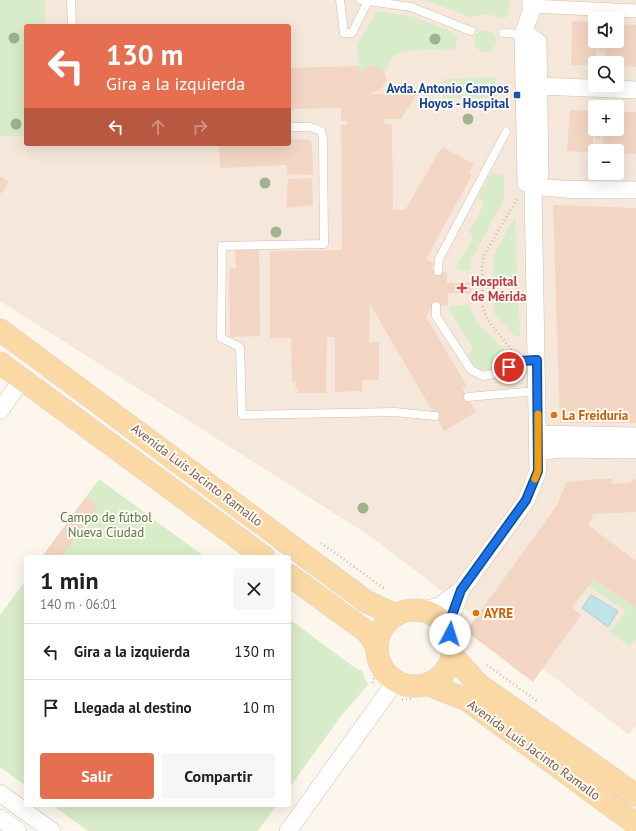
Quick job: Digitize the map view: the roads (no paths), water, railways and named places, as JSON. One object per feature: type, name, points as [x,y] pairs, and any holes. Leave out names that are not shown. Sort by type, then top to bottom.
[{"type":"main road","name":"Avenida Luis Jacinto Ramallo","points":[[0,330],[367,602],[396,615]]},
{"type":"main road","name":"Avenida Luis Jacinto Ramallo","points":[[0,363],[261,555]]},
{"type":"main road","points":[[291,576],[367,632],[373,653],[398,691],[415,686],[424,691],[446,670],[451,644],[442,621],[437,616],[422,610],[414,610],[396,615],[382,629],[373,653]]},
{"type":"main road","name":"Avenida Luis Jacinto Ramallo","points":[[451,644],[478,684],[636,795]]},
{"type":"main road","name":"Avenida Luis Jacinto Ramallo","points":[[424,691],[466,700],[636,824]]},
{"type":"street","points":[[451,644],[452,615],[461,590],[526,500],[538,471],[537,360],[523,34],[531,12],[531,3],[636,11]]},
{"type":"street","points":[[523,34],[530,36],[538,42],[540,175],[529,184]]},
{"type":"street","points":[[539,86],[636,90]]},
{"type":"street","points":[[529,184],[636,190]]},
{"type":"street","points":[[0,411],[22,379]]},
{"type":"street","points":[[538,434],[636,436]]},
{"type":"street","points":[[539,452],[559,449],[636,450]]},
{"type":"street","points":[[422,610],[439,606],[461,590]]},
{"type":"street","points":[[288,831],[398,691]]},
{"type":"street","points":[[0,793],[52,831]]},
{"type":"street","points":[[0,818],[18,831]]},
{"type":"lane","points":[[71,0],[72,24]]},
{"type":"lane","points":[[340,0],[344,33],[352,33],[364,0],[411,7],[471,31]]},
{"type":"lane","points":[[503,33],[523,34]]},
{"type":"lane","points":[[291,127],[310,127],[321,131],[323,139],[324,244],[222,246],[221,338],[240,347],[242,415],[395,412],[435,416]]},
{"type":"lane","points":[[438,271],[439,259],[506,132]]},
{"type":"lane","points":[[436,306],[436,316],[471,370],[483,376],[498,373],[520,361],[537,360]]},
{"type":"lane","points":[[468,397],[537,391]]},
{"type":"water","points":[[591,595],[618,611],[608,627],[582,608]]},
{"type":"place","name":"Avda. Antonio Campos Hoyos - Hospital","points":[[517,95]]},
{"type":"place","name":"Hospital de Mérida","points":[[462,288]]},
{"type":"place","name":"La Freiduría","points":[[554,415]]},
{"type":"place","name":"AYRE","points":[[476,613]]},
{"type":"park label","name":"Campo de fútbol Nueva Ciudad","points":[[106,524]]}]
